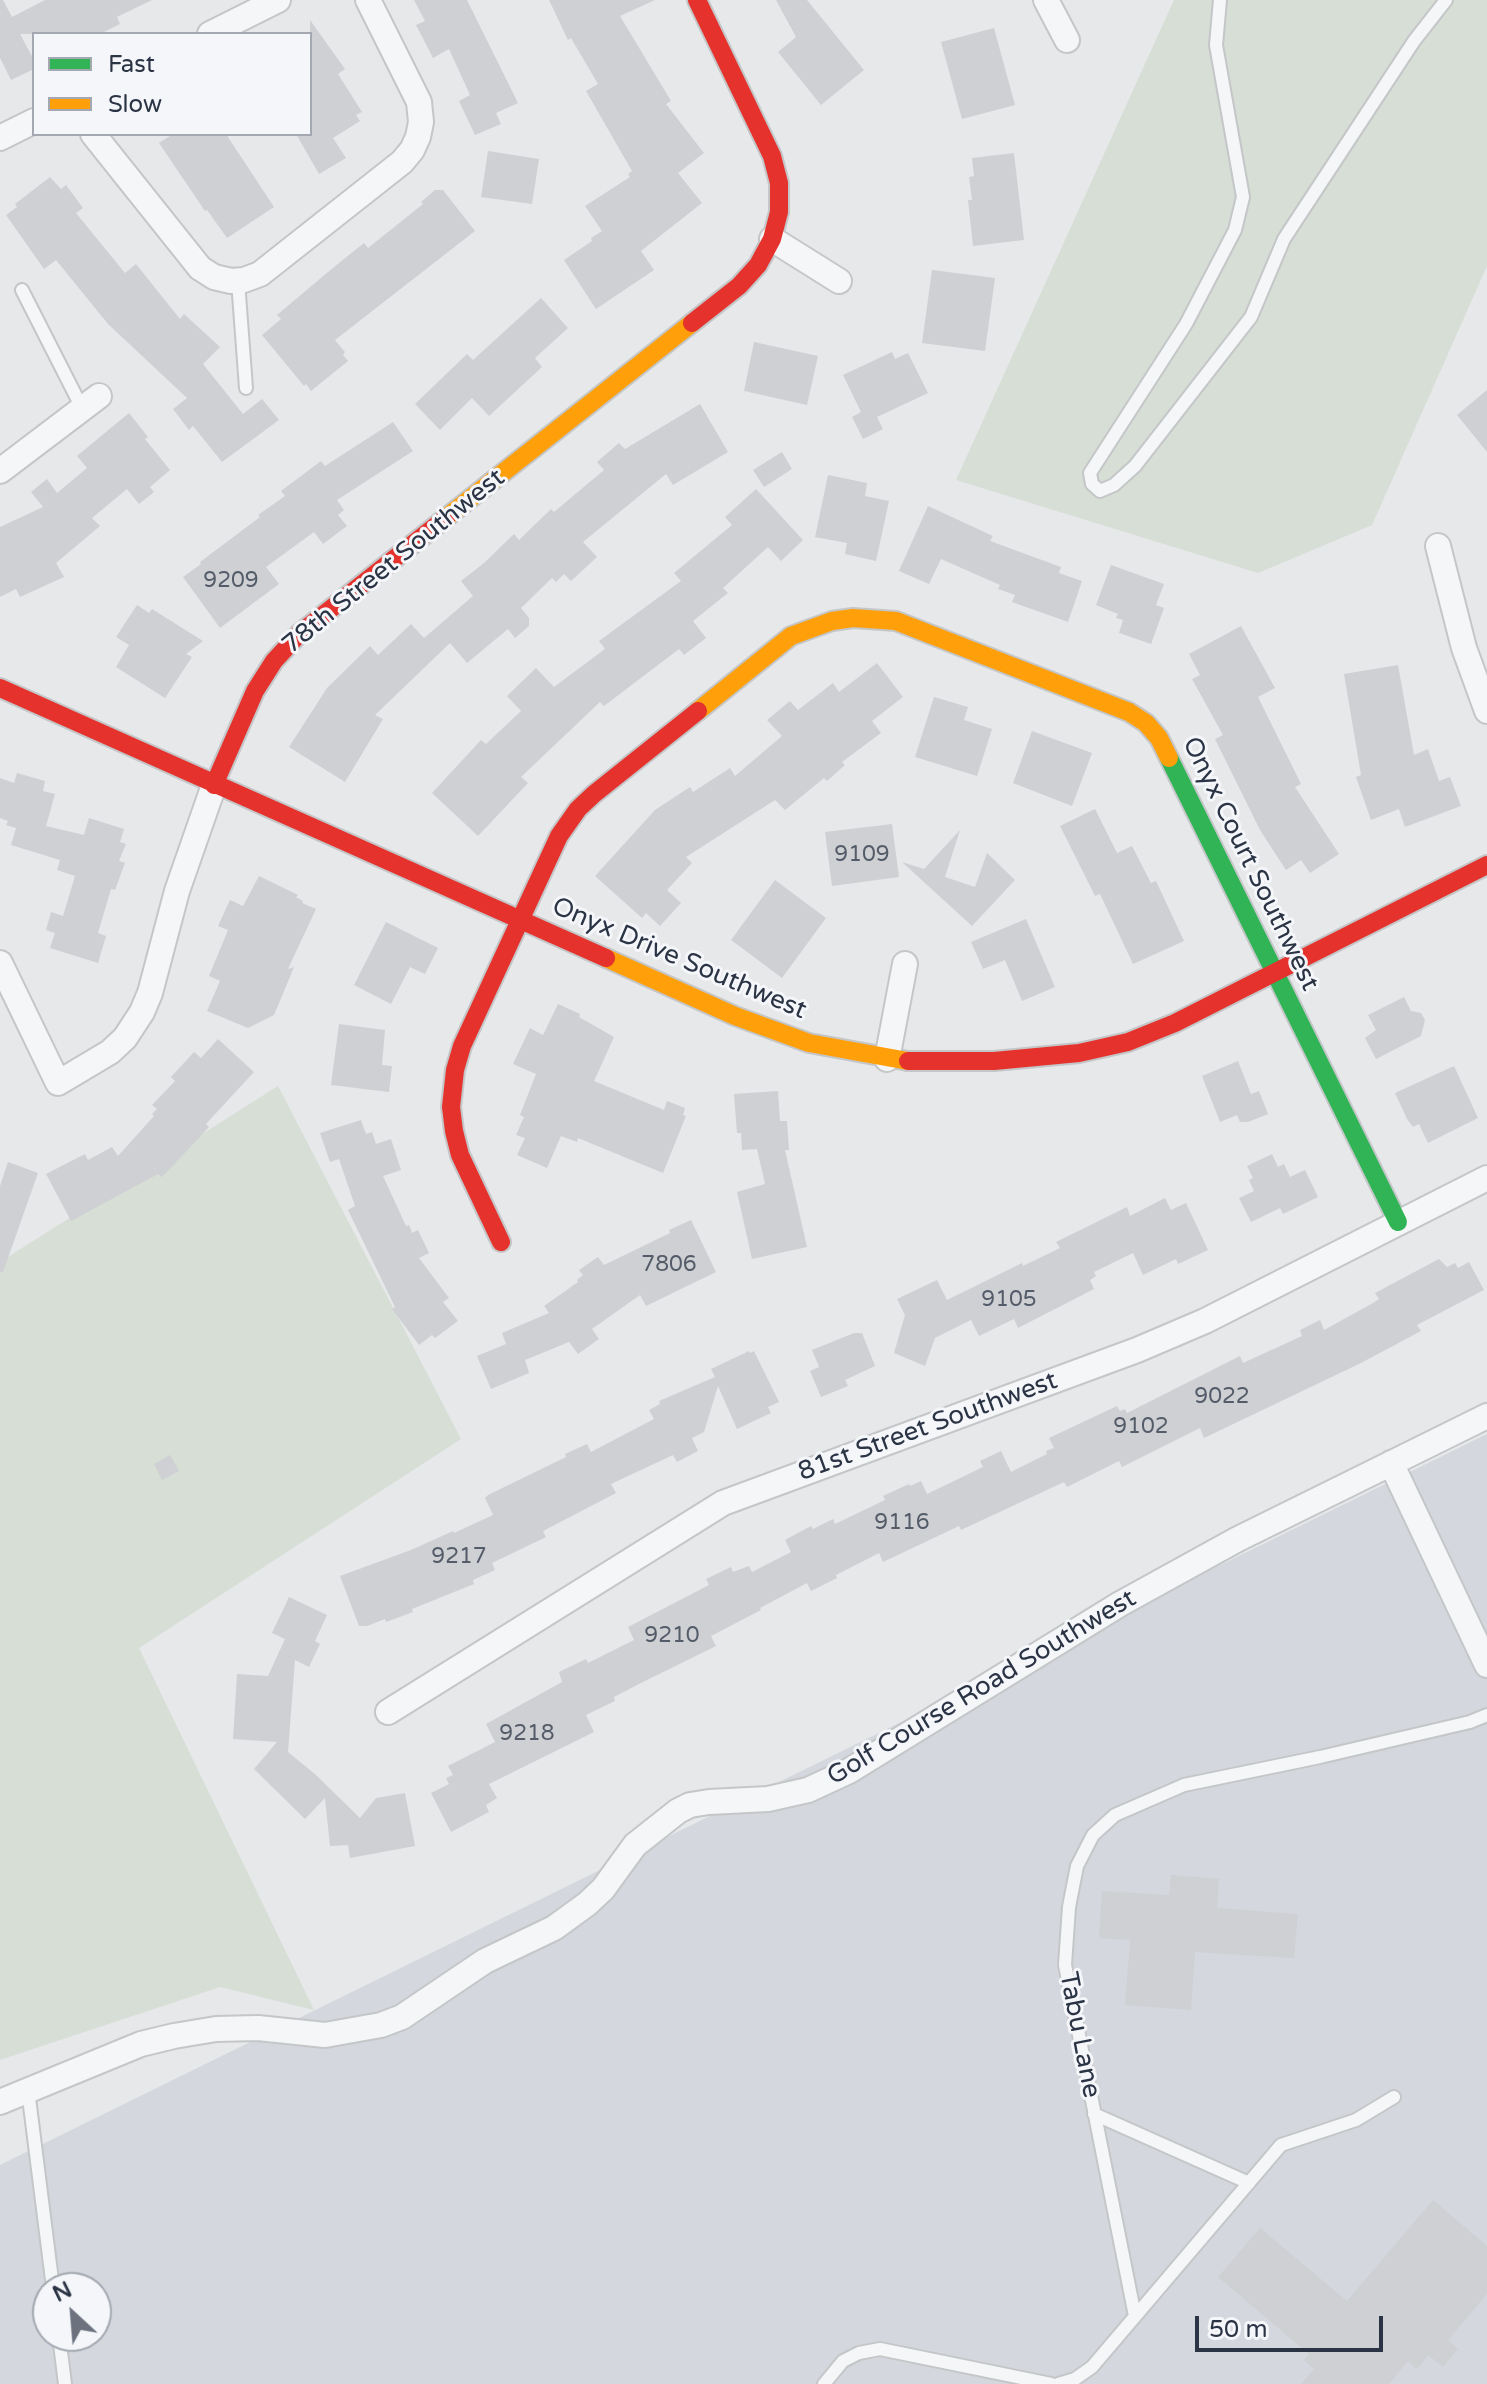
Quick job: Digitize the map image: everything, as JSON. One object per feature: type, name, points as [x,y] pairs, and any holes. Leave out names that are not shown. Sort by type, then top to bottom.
[{"type":"street","points":[[214,32],[278,0]]},
{"type":"street","points":[[95,136],[200,268],[214,277],[238,281],[260,274],[402,162],[412,150],[421,122],[419,102],[368,0]]},
{"type":"street","points":[[697,0],[772,156],[779,183],[779,212],[772,239],[839,281]]},
{"type":"street","points":[[1046,0],[1067,40]]},
{"type":"street","points":[[0,138],[32,122]]},
{"type":"street","name":"78th Street Southwest","points":[[0,963],[58,1083],[110,1052],[125,1038],[150,993],[177,891],[214,785],[255,691],[274,661],[299,634],[739,286],[758,265],[772,239]]},
{"type":"street","points":[[0,471],[91,402]]},
{"type":"street","points":[[1438,546],[1464,648],[1487,711]]},
{"type":"street","name":"Onyx Court Southwest","points":[[501,1242],[460,1155],[451,1107],[455,1070],[462,1046],[559,836],[578,809],[594,794],[791,636],[832,621],[876,618],[896,621],[1129,712],[1146,723],[1159,738],[1398,1222]]},
{"type":"street","name":"Onyx Drive Southwest","points":[[0,688],[771,1031],[822,1046],[887,1059],[958,1063],[1079,1053],[1128,1042],[1175,1023],[1487,865]]},
{"type":"street","points":[[887,1059],[905,964]]},
{"type":"street","name":"81st Street Southwest","points":[[388,1712],[723,1503],[1137,1350],[1205,1321],[1487,1178]]},
{"type":"street","name":"Golf Course Road Southwest","points":[[0,2102],[141,2044],[174,2036],[216,2029],[258,2028],[325,2035],[381,2025],[402,2017],[485,1961],[554,1928],[587,1904],[603,1889],[635,1845],[678,1811],[700,1803],[768,1799],[808,1790],[849,1771],[1120,1604],[1238,1539],[1487,1416]]},
{"type":"street","points":[[1391,1463],[1487,1665]]},
{"type":"lane","points":[[1220,0],[1216,45],[1243,197],[1235,230],[1186,324],[1090,473],[1092,484],[1100,491],[1114,485],[1135,466],[1251,317],[1284,239],[1414,41],[1446,0]]},
{"type":"lane","points":[[238,281],[246,388]]},
{"type":"lane","points":[[22,290],[91,402]]},
{"type":"lane","name":"Tabu Lane","points":[[1135,2316],[1065,1965],[1069,1907],[1077,1866],[1093,1835],[1115,1815],[1184,1785],[1335,1754],[1470,1722],[1487,1715]]},
{"type":"lane","points":[[28,2090],[51,2272]]},
{"type":"lane","points":[[1058,2384],[1075,2379],[1092,2367],[1281,2145],[1356,2120],[1394,2097]]},
{"type":"lane","points":[[1094,2114],[1249,2183]]},
{"type":"lane","points":[[824,2384],[843,2361],[859,2353],[880,2349],[1051,2384]]},
{"type":"lane","points":[[61,2352],[65,2384]]},
{"type":"shaded area","points":[[1174,0],[1487,0],[1487,266],[1372,525],[1258,573],[956,480]]},
{"type":"shaded area","points":[[278,1086],[461,1439],[139,1648],[314,2010],[220,1987],[0,2060],[0,1262]]},
{"type":"shaded area","points":[[1487,1434],[1487,2384],[0,2384],[0,2165]]},
{"type":"building","points":[[0,0],[3,0],[12,17],[45,0],[152,0],[117,17],[120,24],[104,32],[20,34],[32,56],[32,70],[11,80],[0,58]]},
{"type":"building","points":[[414,0],[467,0],[518,103],[496,113],[501,124],[475,135],[459,101],[470,95],[449,49],[433,58],[416,25],[425,21]]},
{"type":"building","points":[[549,0],[655,0],[620,16],[671,101],[666,104],[704,153],[678,173],[702,203],[641,251],[654,270],[596,309],[564,260],[602,231],[585,206],[630,177],[628,174],[632,171],[586,91],[598,84],[571,38],[568,40]]},
{"type":"building","points":[[776,0],[807,0],[864,70],[821,105],[778,52],[796,37]]},
{"type":"building","points":[[310,20],[345,69],[338,74],[362,112],[356,115],[360,121],[333,138],[346,158],[319,174],[297,136],[312,136]]},
{"type":"building","points":[[994,28],[1015,105],[962,119],[941,42]]},
{"type":"building","points":[[170,136],[227,136],[274,207],[227,238],[159,143]]},
{"type":"building","points":[[488,151],[539,159],[532,204],[481,197]]},
{"type":"building","points":[[1014,153],[1024,240],[973,246],[968,200],[972,200],[969,177],[974,176],[972,158]]},
{"type":"building","points":[[50,177],[61,189],[66,185],[83,208],[76,213],[125,273],[136,264],[180,319],[184,314],[220,347],[203,364],[243,414],[262,399],[279,420],[222,462],[193,426],[189,430],[173,409],[187,398],[108,324],[56,260],[44,269],[6,215],[17,207],[15,204]]},
{"type":"building","points":[[435,190],[443,190],[475,231],[335,340],[348,361],[311,391],[262,335],[281,319],[277,315],[334,267],[364,243],[368,248],[423,204],[421,202]]},
{"type":"building","points":[[932,270],[995,278],[985,351],[922,343]]},
{"type":"building","points":[[541,298],[568,328],[535,358],[542,367],[489,416],[472,398],[440,430],[415,404],[467,354],[473,360]]},
{"type":"building","points":[[754,342],[818,356],[807,405],[744,391]]},
{"type":"building","points":[[892,352],[895,359],[908,353],[928,393],[877,417],[883,429],[863,439],[852,417],[861,412],[843,375]]},
{"type":"building","points":[[1487,390],[1487,452],[1457,415]]},
{"type":"building","points":[[700,404],[728,452],[673,485],[666,474],[583,542],[597,557],[571,581],[564,574],[556,582],[552,578],[521,608],[529,618],[529,626],[515,638],[508,629],[467,663],[450,643],[375,715],[383,719],[345,782],[289,747],[327,688],[370,646],[378,655],[411,624],[424,638],[473,596],[461,581],[514,534],[519,540],[551,509],[554,512],[604,470],[597,462],[619,443],[625,449]]},
{"type":"building","points":[[129,413],[170,470],[150,487],[154,492],[139,504],[127,489],[92,518],[100,526],[56,563],[64,577],[20,597],[16,589],[0,597],[0,527],[43,507],[31,492],[47,479],[57,493],[87,468],[77,456]]},
{"type":"building","points":[[393,422],[413,451],[337,500],[344,510],[338,515],[347,526],[323,544],[314,532],[266,567],[279,584],[220,628],[183,577],[285,496],[281,491],[321,461],[325,466]]},
{"type":"building","points":[[782,452],[792,469],[764,487],[753,470]]},
{"type":"building","points":[[828,475],[867,483],[865,496],[889,501],[876,561],[845,554],[847,543],[815,537]]},
{"type":"building","points":[[756,489],[803,540],[781,561],[768,547],[723,588],[728,593],[693,621],[706,638],[684,655],[679,649],[604,706],[600,702],[521,777],[528,783],[478,836],[432,793],[481,740],[486,744],[521,711],[507,696],[536,668],[554,687],[605,649],[599,641],[681,581],[674,573],[732,525],[725,517]]},
{"type":"building","points":[[928,506],[993,536],[990,541],[1061,567],[1059,573],[1082,581],[1068,622],[1012,602],[1015,595],[998,589],[1000,585],[941,559],[929,584],[899,571]]},
{"type":"building","points":[[1111,565],[1164,584],[1156,605],[1164,608],[1151,644],[1119,633],[1123,620],[1116,618],[1118,614],[1096,605]]},
{"type":"building","points":[[137,605],[149,613],[152,609],[203,641],[186,654],[192,657],[165,698],[116,667],[129,645],[116,637]]},
{"type":"building","points":[[1241,626],[1275,688],[1258,697],[1301,784],[1295,787],[1339,854],[1310,873],[1301,860],[1286,870],[1260,830],[1215,739],[1223,735],[1192,679],[1200,675],[1189,654]]},
{"type":"building","points":[[877,663],[903,697],[872,721],[881,733],[842,762],[845,765],[827,781],[824,778],[785,810],[775,800],[686,857],[692,863],[667,890],[681,903],[660,926],[646,913],[642,918],[595,876],[655,810],[690,787],[693,792],[730,768],[735,776],[782,736],[767,720],[790,701],[798,710],[833,683],[839,692]]},
{"type":"building","points":[[1398,665],[1414,755],[1428,749],[1439,781],[1450,777],[1461,806],[1405,827],[1399,809],[1371,820],[1356,777],[1361,775],[1344,674]]},
{"type":"building","points":[[934,697],[968,707],[964,720],[992,729],[977,776],[915,757]]},
{"type":"building","points":[[1032,731],[1092,753],[1072,806],[1013,783]]},
{"type":"building","points":[[17,773],[45,781],[43,791],[55,794],[46,826],[84,835],[89,818],[124,829],[120,842],[126,844],[119,861],[125,863],[115,890],[111,889],[98,933],[106,936],[98,963],[50,948],[55,933],[46,930],[51,912],[63,916],[75,876],[57,870],[60,860],[11,845],[16,828],[6,825],[8,821],[0,818],[0,778],[14,783]]},
{"type":"building","points":[[1095,809],[1117,853],[1132,846],[1151,883],[1156,881],[1184,941],[1133,964],[1100,894],[1095,896],[1060,826]]},
{"type":"building","points":[[892,824],[899,877],[832,886],[825,832]]},
{"type":"building","points":[[960,830],[945,877],[975,887],[987,853],[1015,880],[972,926],[902,862],[924,869]]},
{"type":"building","points":[[259,876],[298,895],[296,897],[302,903],[316,909],[288,969],[294,967],[274,1015],[248,1028],[207,1011],[220,981],[209,976],[228,930],[218,926],[230,900],[243,906]]},
{"type":"building","points":[[775,880],[826,918],[782,978],[731,940]]},
{"type":"building","points":[[1026,919],[1055,987],[1022,1001],[1005,960],[983,969],[971,942]]},
{"type":"building","points":[[386,922],[438,948],[425,974],[410,967],[391,1004],[354,985]]},
{"type":"building","points":[[1404,997],[1411,1011],[1421,1013],[1425,1020],[1421,1036],[1376,1059],[1365,1038],[1376,1030],[1368,1015]]},
{"type":"building","points":[[558,1004],[580,1014],[579,1017],[614,1037],[594,1081],[664,1110],[667,1101],[685,1108],[683,1115],[686,1116],[663,1173],[578,1138],[577,1142],[561,1136],[547,1168],[517,1155],[525,1138],[516,1135],[524,1117],[520,1115],[536,1074],[513,1064],[530,1028],[543,1035]]},
{"type":"building","points":[[339,1024],[385,1030],[382,1065],[392,1066],[389,1092],[331,1085]]},
{"type":"building","points":[[218,1039],[254,1072],[162,1177],[158,1174],[71,1221],[46,1174],[85,1154],[88,1160],[112,1147],[118,1156],[154,1116],[152,1114],[157,1109],[152,1105],[175,1081],[171,1077],[194,1052],[201,1058]]},
{"type":"building","points":[[1238,1061],[1251,1094],[1259,1091],[1268,1114],[1248,1122],[1240,1122],[1237,1115],[1220,1122],[1202,1076]]},
{"type":"building","points":[[1454,1066],[1478,1118],[1428,1143],[1419,1124],[1413,1127],[1407,1119],[1395,1093]]},
{"type":"building","points":[[778,1091],[780,1121],[787,1121],[789,1150],[785,1150],[807,1247],[752,1259],[737,1192],[765,1184],[757,1149],[742,1150],[741,1133],[737,1133],[734,1094]]},
{"type":"building","points":[[361,1120],[366,1134],[372,1132],[376,1144],[391,1139],[401,1170],[383,1176],[406,1226],[409,1225],[412,1233],[418,1230],[429,1253],[419,1258],[449,1298],[443,1302],[458,1321],[435,1338],[432,1335],[419,1345],[392,1309],[395,1307],[348,1210],[355,1206],[339,1159],[330,1162],[320,1133]]},
{"type":"building","points":[[1272,1154],[1278,1167],[1284,1164],[1290,1177],[1305,1170],[1318,1197],[1283,1214],[1280,1208],[1251,1222],[1239,1198],[1254,1191],[1249,1180],[1253,1178],[1247,1166]]},
{"type":"building","points":[[8,1162],[38,1173],[3,1272],[0,1272],[0,1186]]},
{"type":"building","points":[[1165,1198],[1171,1210],[1186,1203],[1208,1250],[1178,1264],[1176,1259],[1143,1275],[1133,1253],[1094,1272],[1096,1276],[1090,1280],[1094,1289],[1018,1328],[1014,1319],[979,1336],[971,1320],[935,1338],[925,1366],[894,1353],[905,1315],[897,1299],[937,1280],[947,1300],[1060,1248],[1056,1242],[1127,1207],[1130,1216]]},
{"type":"building","points":[[691,1220],[716,1272],[646,1306],[640,1295],[592,1329],[599,1339],[578,1354],[569,1342],[525,1360],[529,1373],[491,1389],[477,1356],[506,1344],[502,1333],[549,1313],[544,1306],[578,1282],[583,1275],[579,1270],[598,1257],[604,1265]]},
{"type":"building","points":[[1439,1259],[1447,1267],[1455,1263],[1458,1268],[1469,1262],[1484,1290],[1417,1325],[1421,1331],[1361,1363],[1204,1438],[1200,1428],[1122,1467],[1119,1461],[1067,1487],[1064,1482],[883,1562],[879,1553],[811,1591],[807,1583],[711,1636],[716,1646],[614,1697],[615,1701],[586,1715],[594,1732],[489,1784],[497,1798],[486,1805],[489,1812],[451,1832],[431,1793],[449,1784],[446,1778],[453,1775],[448,1766],[495,1742],[486,1724],[562,1682],[559,1672],[586,1659],[588,1663],[634,1640],[628,1627],[709,1585],[706,1579],[731,1567],[733,1572],[749,1566],[752,1572],[791,1552],[785,1540],[811,1526],[813,1529],[833,1519],[835,1524],[885,1500],[883,1496],[909,1484],[921,1481],[927,1494],[983,1467],[980,1461],[1001,1451],[1011,1472],[1054,1448],[1049,1438],[1117,1406],[1127,1413],[1240,1356],[1243,1363],[1302,1336],[1300,1330],[1320,1320],[1324,1330],[1379,1299],[1375,1293]]},
{"type":"building","points":[[854,1333],[862,1333],[875,1366],[845,1380],[848,1386],[821,1397],[810,1371],[819,1367],[812,1350]]},
{"type":"building","points":[[754,1351],[779,1402],[768,1407],[771,1413],[737,1429],[718,1386],[704,1432],[692,1438],[698,1451],[677,1462],[673,1455],[611,1484],[616,1493],[543,1531],[546,1537],[492,1563],[495,1570],[473,1580],[474,1584],[386,1622],[385,1619],[359,1626],[340,1576],[493,1515],[485,1498],[488,1495],[566,1457],[565,1454],[587,1444],[591,1452],[654,1419],[649,1410],[660,1404],[659,1401],[715,1377],[711,1369]]},
{"type":"building","points":[[170,1455],[179,1471],[162,1480],[154,1464]]},
{"type":"building","points":[[289,1597],[327,1615],[315,1641],[320,1644],[309,1667],[295,1660],[288,1752],[360,1818],[376,1798],[405,1793],[415,1846],[350,1858],[348,1845],[330,1846],[325,1798],[305,1819],[254,1769],[277,1742],[233,1739],[237,1674],[268,1676],[285,1639],[272,1633]]},
{"type":"building","points":[[1171,1875],[1219,1879],[1217,1908],[1298,1914],[1294,1958],[1195,1952],[1191,2010],[1125,2005],[1130,1940],[1099,1938],[1102,1891],[1169,1895]]},
{"type":"building","points":[[1433,2200],[1487,2246],[1487,2294],[1448,2340],[1458,2349],[1443,2367],[1428,2355],[1417,2369],[1408,2361],[1389,2384],[1301,2384],[1314,2369],[1304,2360],[1309,2354],[1218,2277],[1260,2228],[1347,2301]]},
{"type":"traffic: fast","points":[[1169,758],[1398,1222]]},
{"type":"traffic: slow","points":[[447,517],[692,323]]},
{"type":"traffic: slow","points":[[698,711],[791,636],[832,621],[853,618],[896,621],[1129,712],[1146,723],[1159,738],[1169,758]]},
{"type":"traffic: slow","points":[[606,958],[735,1016],[809,1043],[908,1061]]},
{"type":"traffic: jam","points":[[692,323],[739,286],[758,265],[772,239],[779,212],[779,183],[772,156],[697,0]]},
{"type":"traffic: jam","points":[[214,785],[255,691],[274,661],[299,634],[447,517]]},
{"type":"traffic: jam","points":[[0,688],[606,958]]},
{"type":"traffic: jam","points":[[501,1242],[460,1155],[454,1131],[451,1107],[455,1070],[462,1046],[559,836],[578,809],[698,711]]},
{"type":"traffic: jam","points":[[908,1061],[994,1061],[1079,1053],[1128,1042],[1175,1023],[1487,865]]}]
